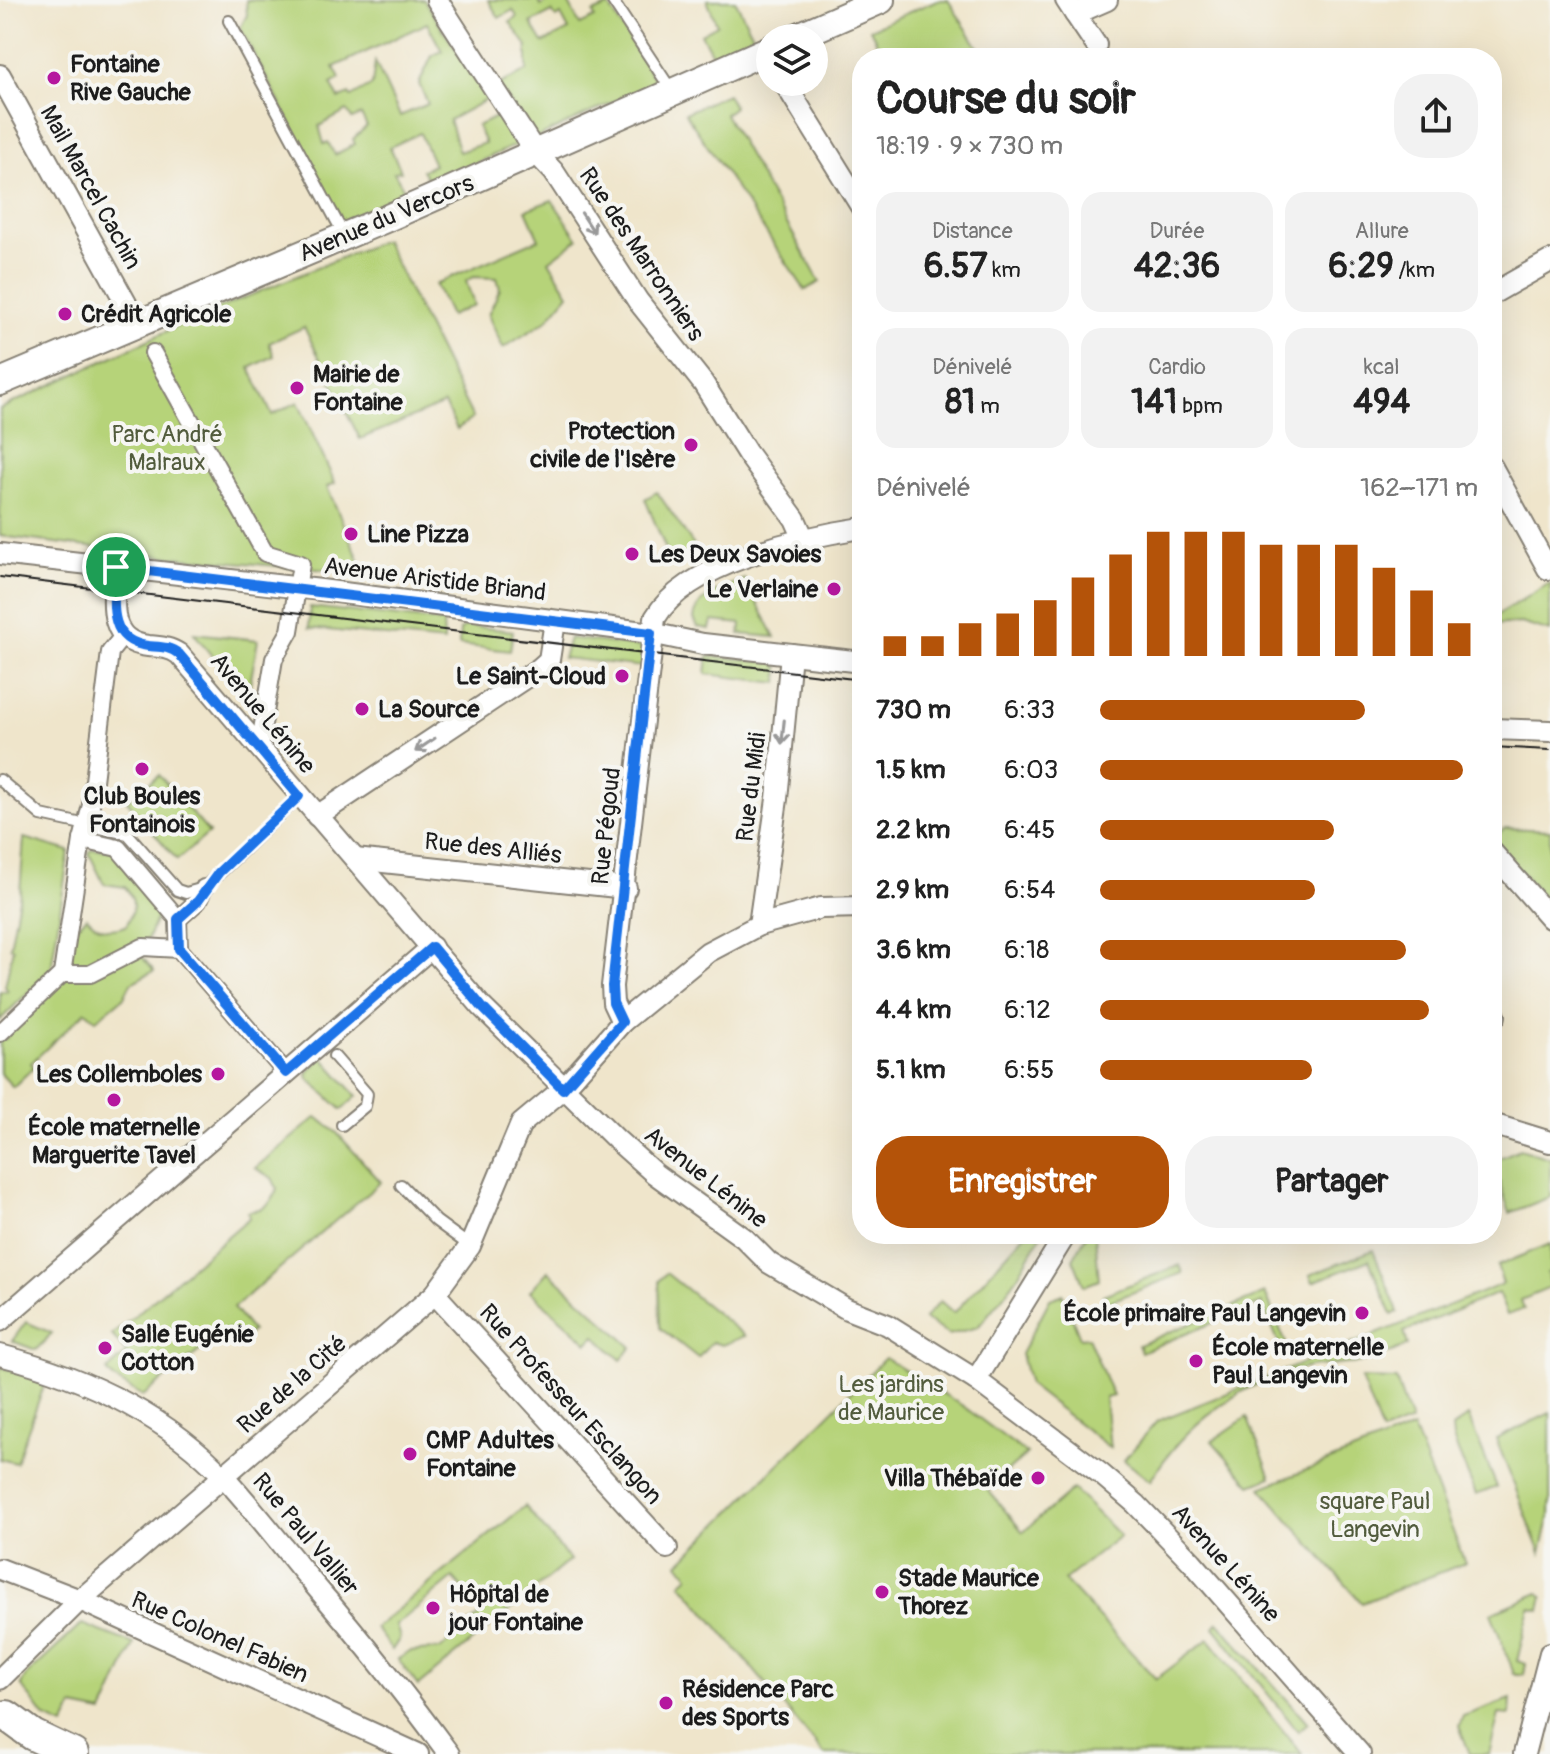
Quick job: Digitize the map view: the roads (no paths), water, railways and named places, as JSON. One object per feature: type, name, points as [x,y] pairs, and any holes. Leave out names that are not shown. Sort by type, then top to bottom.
[{"type":"main road","points":[[2,1718],[73,1754]]},
{"type":"street","name":"Rue des Marronniers","points":[[437,0],[536,153],[554,172],[638,301],[703,383],[747,453],[795,519],[803,537]]},
{"type":"street","points":[[826,24],[881,0]]},
{"type":"street","points":[[1096,45],[1071,7],[1107,0]]},
{"type":"street","name":"Avenue du Vercors","points":[[0,382],[756,57]]},
{"type":"street","name":"Mail Marcel Cachin","points":[[0,75],[137,323]]},
{"type":"street","points":[[793,96],[852,192]]},
{"type":"street","points":[[1502,288],[1550,261]]},
{"type":"street","points":[[153,353],[265,553],[301,564],[290,631],[274,659],[259,748]]},
{"type":"street","points":[[1502,485],[1548,569]]},
{"type":"street","points":[[651,633],[662,606],[679,590],[778,543],[852,530]]},
{"type":"street","name":"Avenue Aristide Briand","points":[[0,554],[297,588],[651,633],[703,644],[852,661]]},
{"type":"street","points":[[0,1033],[62,974],[110,652],[123,636],[113,614],[116,567]]},
{"type":"street","points":[[317,816],[540,668],[549,660],[555,621]]},
{"type":"street","name":"Rue Pégoud","points":[[622,1022],[613,1003],[612,986],[626,888],[651,633]]},
{"type":"street","name":"Avenue Lénine","points":[[123,636],[137,644],[175,651],[482,1007],[563,1089],[655,1174],[744,1238],[769,1263],[847,1309],[888,1325],[976,1380],[1136,1504],[1360,1754]]},
{"type":"street","name":"Rue du Midi","points":[[759,925],[777,799],[791,654]]},
{"type":"street","points":[[1502,729],[1550,731]]},
{"type":"street","points":[[85,832],[118,848],[178,919],[179,949],[286,1073]]},
{"type":"street","name":"Rue des Alliés","points":[[355,859],[626,888]]},
{"type":"street","points":[[1502,863],[1550,918]]},
{"type":"street","points":[[178,919],[198,901],[204,888]]},
{"type":"street","name":"Rue de la Cité","points":[[0,1679],[80,1600],[435,1294],[470,1246],[521,1124],[563,1089],[622,1022],[708,952],[759,925],[821,908],[852,907]]},
{"type":"street","points":[[62,974],[90,974],[143,947],[179,949]]},
{"type":"street","points":[[0,1321],[432,947]]},
{"type":"street","points":[[1502,1127],[1550,1142]]},
{"type":"street","points":[[976,1380],[1060,1244]]},
{"type":"street","name":"Rue Professeur Esclangon","points":[[435,1294],[667,1548]]},
{"type":"street","name":"Rue Paul Vallier","points":[[0,1355],[58,1370],[98,1387],[170,1431],[224,1477],[356,1634],[449,1754]]},
{"type":"street","name":"Rue Colonel Fabien","points":[[0,1569],[80,1600],[418,1754]]},
{"type":"street","points":[[1524,1754],[1550,1653]]},
{"type":"lane","points":[[612,0],[673,92]]},
{"type":"lane","points":[[229,21],[345,236]]},
{"type":"lane","points":[[0,780],[41,815],[85,832],[128,834],[177,890],[186,893],[204,888],[299,796]]},
{"type":"lane","points":[[334,1056],[367,1094],[365,1106],[342,1125]]},
{"type":"lane","points":[[401,1185],[436,1221],[470,1246]]},
{"type":"tram line","points":[[0,577],[852,679]]},
{"type":"tram line","points":[[1502,748],[1550,750]]},
{"type":"place","name":"Fontaine Rive Gauche","points":[[54,78]]},
{"type":"place","name":"Crédit Agricole","points":[[65,314]]},
{"type":"place","name":"Mairie de Fontaine","points":[[297,388]]},
{"type":"place","name":"Protection civile de l'Isère","points":[[691,445]]},
{"type":"place","name":"Line Pizza","points":[[351,534]]},
{"type":"place","name":"Les Deux Savoies","points":[[632,554]]},
{"type":"place","name":"Le Verlaine","points":[[834,589]]},
{"type":"place","name":"Le Saint-Cloud","points":[[622,676]]},
{"type":"place","name":"La Source","points":[[362,709]]},
{"type":"place","name":"Club Boules Fontainois","points":[[142,769]]},
{"type":"place","name":"Les Collemboles","points":[[218,1074]]},
{"type":"place","name":"École maternelle Marguerite Tavel","points":[[114,1100]]},
{"type":"place","name":"École primaire Paul Langevin","points":[[1362,1313]]},
{"type":"place","name":"Salle Eugénie Cotton","points":[[105,1348]]},
{"type":"place","name":"École maternelle Paul Langevin","points":[[1196,1361]]},
{"type":"place","name":"CMP Adultes Fontaine","points":[[410,1454]]},
{"type":"place","name":"Villa Thébaïde","points":[[1038,1478]]},
{"type":"place","name":"Stade Maurice Thorez","points":[[882,1592]]},
{"type":"place","name":"Hôpital de jour Fontaine","points":[[433,1608]]},
{"type":"place","name":"Résidence Parc des Sports","points":[[666,1703]]},
{"type":"park label","name":"Parc André Malraux","points":[[167,448]]},
{"type":"park label","name":"Les jardins de Maurice","points":[[891,1398]]},
{"type":"park label","name":"square Paul Langevin","points":[[1375,1515]]}]
